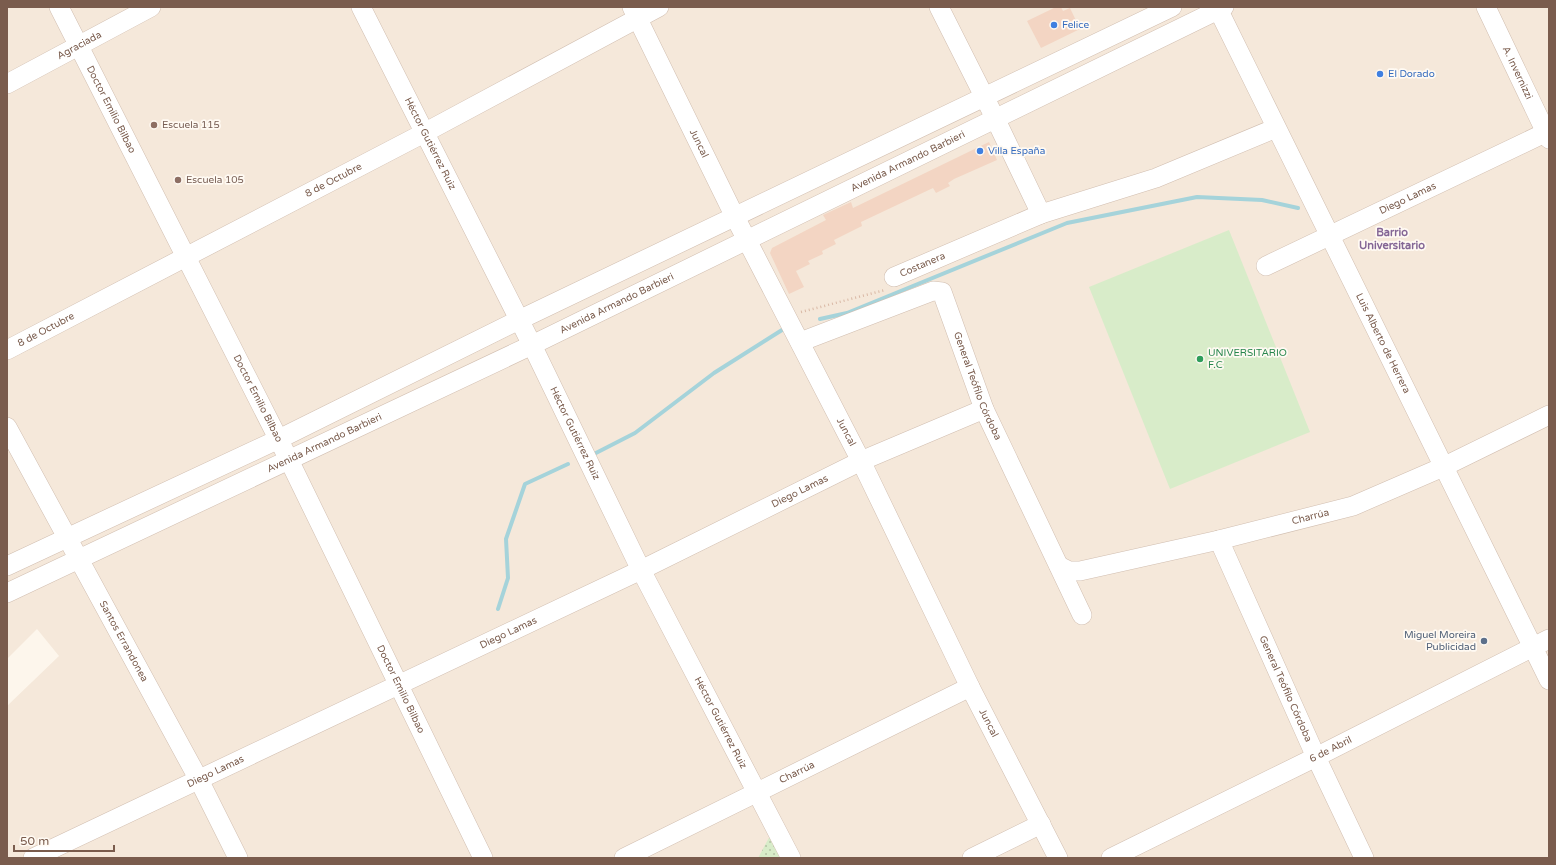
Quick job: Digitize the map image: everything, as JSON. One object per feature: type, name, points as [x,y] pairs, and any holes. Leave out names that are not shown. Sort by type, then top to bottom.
[{"type":"street","name":"Doctor Emilio Bilbao","points":[[59,7],[290,460],[483,858]]},
{"type":"street","name":"Agraciada","points":[[7,84],[152,7]]},
{"type":"street","name":"Héctor Gutiérrez Ruiz","points":[[361,7],[532,344],[641,570],[791,858]]},
{"type":"street","name":"8 de Octubre","points":[[7,350],[185,256],[424,133],[635,13],[659,7]]},
{"type":"street","points":[[939,7],[1041,214]]},
{"type":"street","points":[[7,566],[279,439],[519,320],[1172,7]]},
{"type":"street","name":"A. Invernizzi","points":[[1486,7],[1548,134]]},
{"type":"street","name":"Avenida Armando Barbieri","points":[[7,593],[80,560],[532,344],[1220,8]]},
{"type":"street","name":"Luis Alberto de Herrera","points":[[1220,8],[1276,128],[1549,680]]},
{"type":"street","name":"Juncal","points":[[635,13],[735,217],[861,461],[970,687],[1058,858]]},
{"type":"street","name":"Costanera","points":[[894,277],[1041,214],[1156,178],[1276,128]]},
{"type":"street","name":"Diego Lamas","points":[[1266,266],[1548,134]]},
{"type":"street","name":"General Teófilo Córdoba","points":[[800,342],[933,291],[942,292],[984,409],[1082,615]]},
{"type":"street","name":"Diego Lamas","points":[[33,858],[641,570],[861,461],[984,409]]},
{"type":"street","name":"Charrúa","points":[[1059,566],[1069,571],[1080,571],[1219,540],[1353,506],[1443,467],[1549,415]]},
{"type":"street","name":"Santos Errandonea","points":[[7,427],[199,780],[238,858]]},
{"type":"street","name":"General Teófilo Córdoba","points":[[1219,540],[1316,758],[1364,858]]},
{"type":"street","name":"6 de Abril","points":[[1111,858],[1316,758],[1549,639]]},
{"type":"street","name":"Charrúa","points":[[624,858],[970,687]]},
{"type":"street","points":[[972,858],[1041,824]]},
{"type":"path","name":"Costanera","points":[[785,313],[809,311],[892,288],[894,277]]},
{"type":"shaded area","points":[[7,7],[1549,7],[1549,858],[7,858],[7,706],[59,656],[37,629],[7,659]]},
{"type":"green space","name":"UNIVERSITARIO F.C","points":[[1229,230],[1310,432],[1170,489],[1089,287]]},
{"type":"green space","points":[[771,834],[784,858],[758,858]]},
{"type":"building","name":"Felice","points":[[1056,7],[1061,7],[1063,11],[1070,8],[1080,29],[1041,48],[1027,21]]},
{"type":"building","points":[[989,142],[997,160],[954,179],[948,183],[950,186],[936,193],[933,188],[861,222],[862,226],[834,240],[836,244],[822,251],[823,254],[808,261],[810,264],[796,271],[804,287],[789,294],[770,253],[772,248],[826,220],[823,215],[851,202],[853,208]]},
{"type":"waterway","points":[[820,319],[847,313],[1067,223],[1197,197],[1262,200],[1298,208]]},
{"type":"waterway","points":[[592,455],[635,433],[714,373],[782,330]]},
{"type":"waterway","points":[[498,609],[508,578],[506,539],[525,484],[568,464]]},
{"type":"place","name":"Felice","points":[[1054,25]]},
{"type":"place","name":"El Dorado","points":[[1380,74]]},
{"type":"place","name":"Escuela 115","points":[[154,125]]},
{"type":"place","name":"Villa España","points":[[980,151]]},
{"type":"place","name":"Escuela 105","points":[[178,180]]},
{"type":"place","name":"UNIVERSITARIO F.C","points":[[1200,359]]},
{"type":"place","name":"Miguel Moreira Publicidad","points":[[1484,641]]},
{"type":"district","name":"Barrio Universitario","points":[[1392,238]]}]
